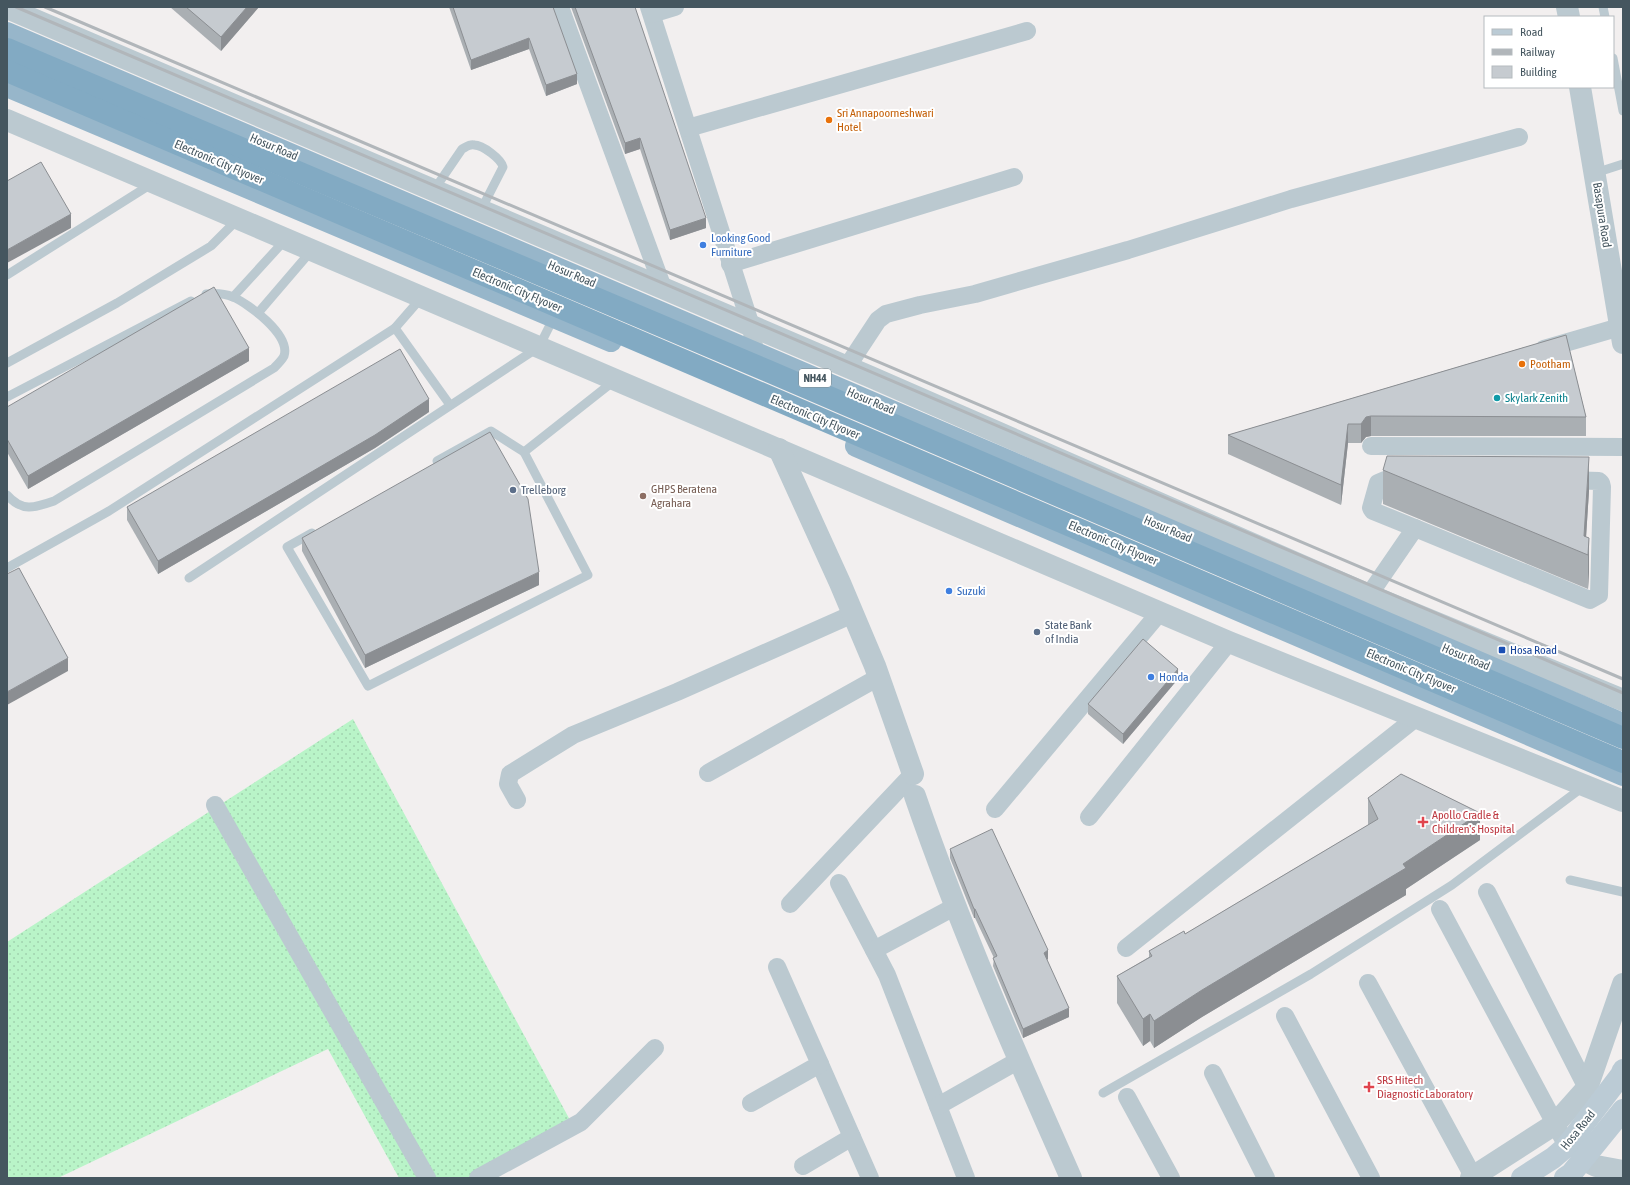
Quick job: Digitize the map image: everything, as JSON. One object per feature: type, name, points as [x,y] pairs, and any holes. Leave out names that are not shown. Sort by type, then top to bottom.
[{"type":"highway","name":"Hosur Road","points":[[7,33],[1623,724]]},
{"type":"highway","name":"Electronic City Flyover","points":[[7,49],[783,377],[1623,738]]},
{"type":"highway","name":"Electronic City Flyover","points":[[7,71],[1623,762]]},
{"type":"highway","points":[[7,86],[554,317],[1623,774]]},
{"type":"main road","name":"Hosa Road","points":[[1565,1178],[1571,1174],[1575,1153],[1596,1108],[1621,1075],[1623,1070]]},
{"type":"main road","name":"Hosa Road","points":[[1522,1178],[1553,1158],[1575,1153],[1623,1110]]},
{"type":"street","points":[[560,7],[663,288]]},
{"type":"street","points":[[675,7],[650,10],[751,326],[755,352]]},
{"type":"street","points":[[7,8],[847,367],[1369,595],[1623,700]]},
{"type":"street","points":[[688,128],[1027,31]]},
{"type":"street","name":"Basapura Road","points":[[1580,88],[1595,173],[1618,282],[1622,335]]},
{"type":"street","points":[[7,120],[1229,642],[1623,801]]},
{"type":"street","points":[[847,367],[878,320],[886,314],[920,305],[975,294],[1120,252],[1291,199],[1519,137]]},
{"type":"street","points":[[730,264],[1014,177]]},
{"type":"street","points":[[1529,353],[1622,335]]},
{"type":"street","points":[[1371,446],[1623,447]]},
{"type":"street","points":[[779,450],[853,614],[879,678],[913,774],[790,904]]},
{"type":"street","points":[[1424,480],[1381,481],[1378,483],[1371,508],[1373,511],[1590,600],[1599,594],[1601,483],[1594,480],[1547,480]]},
{"type":"street","points":[[1369,595],[1415,528]]},
{"type":"street","points":[[995,809],[1160,612]]},
{"type":"street","points":[[517,800],[508,784],[510,774],[573,735],[677,692],[853,614]]},
{"type":"street","points":[[1089,817],[1229,642]]},
{"type":"street","points":[[708,773],[879,678]]},
{"type":"street","points":[[1126,948],[1417,717]]},
{"type":"street","points":[[915,796],[937,858],[1019,1060],[1072,1178]]},
{"type":"street","points":[[215,805],[427,1178]]},
{"type":"street","points":[[839,883],[887,975],[966,1178]]},
{"type":"street","points":[[1487,892],[1596,1108]]},
{"type":"street","points":[[874,950],[956,906]]},
{"type":"street","points":[[1440,909],[1555,1124],[1575,1153],[1596,1166],[1623,1171]]},
{"type":"street","points":[[777,967],[870,1178]]},
{"type":"street","points":[[1368,983],[1473,1178],[1555,1124],[1586,1088],[1623,984]]},
{"type":"street","points":[[1285,1016],[1371,1178]]},
{"type":"street","points":[[478,1178],[581,1122],[656,1048]]},
{"type":"street","points":[[938,1106],[1019,1060]]},
{"type":"street","points":[[751,1103],[820,1064]]},
{"type":"street","points":[[1213,1073],[1266,1178]]},
{"type":"street","points":[[1127,1097],[1171,1178]]},
{"type":"street","points":[[803,1166],[852,1137]]},
{"type":"lane","points":[[1614,63],[1623,111]]},
{"type":"lane","points":[[434,190],[462,149],[474,144],[499,159],[503,167],[481,210]]},
{"type":"lane","points":[[1595,173],[1623,164]]},
{"type":"lane","points":[[7,275],[154,183]]},
{"type":"lane","points":[[7,363],[117,303],[211,246],[238,219]]},
{"type":"lane","points":[[233,297],[286,239]]},
{"type":"lane","points":[[258,313],[312,250]]},
{"type":"lane","points":[[7,397],[204,294],[219,293],[233,297],[258,313],[273,326],[284,343],[284,356],[274,368],[54,501],[34,508],[15,504],[7,495]]},
{"type":"lane","points":[[7,568],[108,511],[395,328],[422,297]]},
{"type":"lane","points":[[189,578],[539,347],[554,317]]},
{"type":"lane","points":[[395,328],[450,405]]},
{"type":"lane","points":[[524,452],[616,380]]},
{"type":"lane","points":[[321,527],[287,547],[368,686],[588,575],[524,452],[491,430],[430,465]]},
{"type":"lane","points":[[1103,1093],[1311,974],[1452,885],[1584,786]]},
{"type":"lane","points":[[1570,880],[1623,892]]},
{"type":"green space","points":[[353,719],[577,1133],[494,1178],[399,1178],[328,1049],[58,1178],[7,1178],[7,942]]},
{"type":"building","points":[[186,7],[247,7],[221,37]]},
{"type":"building","points":[[453,7],[553,7],[577,74],[546,85],[529,38],[471,60]]},
{"type":"building","points":[[575,7],[635,7],[706,218],[670,230],[640,138],[625,143]]},
{"type":"building","points":[[41,162],[71,214],[7,250],[7,181]]},
{"type":"building","points":[[214,287],[249,348],[28,476],[7,439],[7,407]]},
{"type":"building","points":[[1566,335],[1586,417],[1366,417],[1361,424],[1348,424],[1341,485],[1228,435]]},
{"type":"building","points":[[400,349],[429,399],[375,435],[158,561],[127,507]]},
{"type":"building","points":[[490,432],[528,499],[539,572],[365,655],[302,538]]},
{"type":"building","points":[[1387,456],[1589,457],[1584,536],[1589,538],[1588,555],[1383,470]]},
{"type":"building","points":[[19,568],[68,658],[7,692],[7,574]]},
{"type":"building","points":[[1143,639],[1178,669],[1123,734],[1088,704]]},
{"type":"building","points":[[1401,774],[1480,813],[1403,864],[1406,868],[1202,990],[1154,1021],[1150,1014],[1143,1019],[1117,976],[1152,956],[1149,951],[1184,931],[1185,934],[1378,819],[1368,798]]},
{"type":"building","points":[[992,829],[1048,950],[1044,953],[1069,1008],[1023,1029],[993,958],[997,956],[974,909],[950,849]]},
{"type":"railway","points":[[16,7],[1623,693]]},
{"type":"railway","points":[[45,7],[1623,679]]},
{"type":"place","name":"Sri Annapoorneshwari Hotel","points":[[829,120]]},
{"type":"place","name":"Looking Good Furniture","points":[[703,245]]},
{"type":"place","name":"Pootham","points":[[1522,364]]},
{"type":"place","name":"Skylark Zenith","points":[[1497,398]]},
{"type":"place","name":"Trelleborg","points":[[513,490]]},
{"type":"place","name":"GHPS Beratena Agrahara","points":[[643,496]]},
{"type":"place","name":"Suzuki","points":[[949,591]]},
{"type":"place","name":"State Bank of India","points":[[1037,632]]},
{"type":"place","name":"Hosa Road","points":[[1502,650]]},
{"type":"place","name":"Honda","points":[[1151,677]]},
{"type":"place","name":"Apollo Cradle & Children's Hospital","points":[[1423,822]]},
{"type":"place","name":"SRS Hitech Diagnostic Laboratory","points":[[1369,1087]]}]
